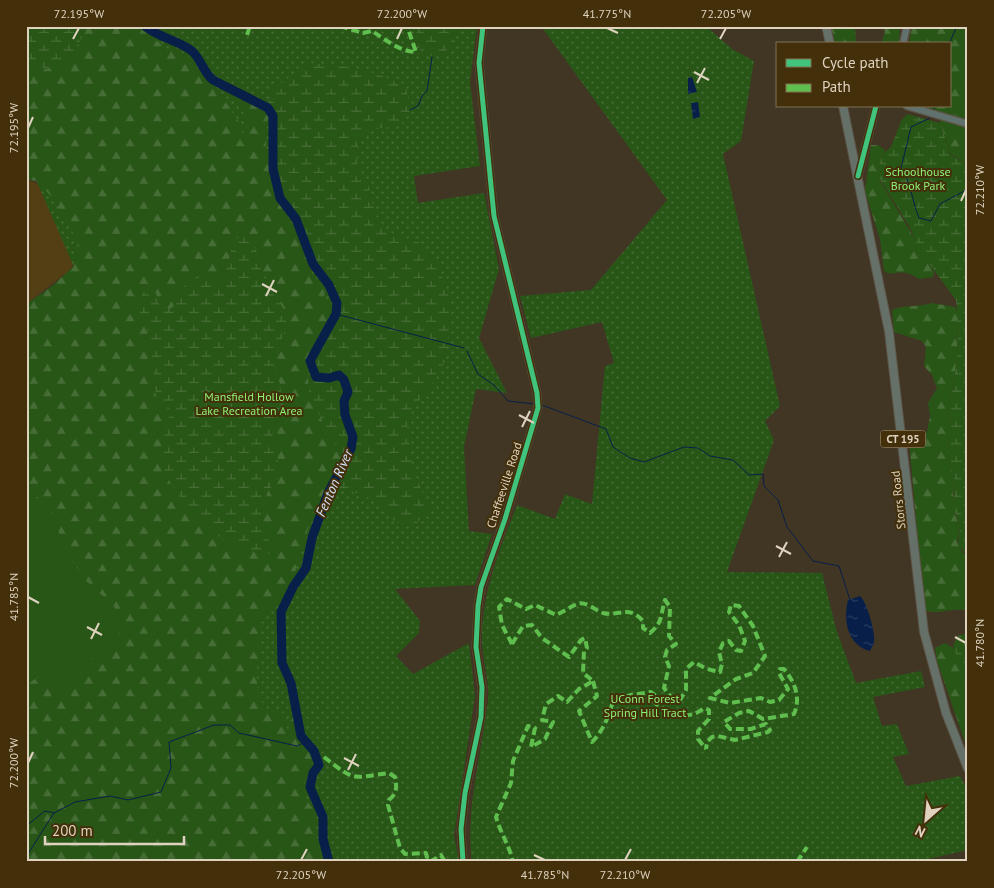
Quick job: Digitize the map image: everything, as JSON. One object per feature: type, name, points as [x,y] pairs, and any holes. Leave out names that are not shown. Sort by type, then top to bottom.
[{"type":"main road","points":[[826,26],[830,42]]},
{"type":"main road","name":"Storrs Road","points":[[843,108],[889,332],[924,632],[946,713],[968,769]]},
{"type":"street","name":"Chaffeeville Road","points":[[463,862],[461,829],[481,717],[482,687],[476,647],[481,587],[505,519],[538,408],[537,393],[494,216],[479,63],[484,26]]},
{"type":"street","points":[[903,42],[907,26]]},
{"type":"street","points":[[858,176],[875,108]]},
{"type":"street","points":[[915,108],[968,124]]},
{"type":"shaded area","points":[[26,179],[40,185],[76,260],[70,270],[26,304]]},
{"type":"green space","name":"Mansfield Hollow Lake Recreation Area","points":[[26,26],[477,26],[470,82],[480,166],[414,176],[418,203],[484,193],[499,269],[479,338],[507,393],[476,389],[464,447],[469,531],[492,534],[475,585],[395,589],[420,621],[419,633],[396,656],[413,674],[469,643],[475,696],[454,835],[459,862],[26,862],[26,320],[74,267],[26,157]]},
{"type":"green space","points":[[26,26],[86,26],[81,39],[72,53],[53,67],[46,69],[26,59]]},
{"type":"green space","points":[[86,26],[137,26],[169,50],[179,50],[194,62],[204,79],[216,87],[240,124],[242,133],[248,132],[242,107],[223,91],[225,89],[268,114],[266,147],[275,196],[300,237],[315,281],[325,286],[324,299],[332,304],[333,308],[313,347],[308,373],[346,455],[326,484],[323,496],[313,513],[295,572],[281,602],[266,614],[260,625],[258,645],[261,657],[256,670],[259,698],[269,711],[282,712],[289,734],[291,733],[289,721],[294,717],[298,743],[307,749],[313,762],[305,782],[306,800],[314,810],[320,862],[26,862],[26,685],[36,677],[58,685],[72,681],[89,661],[119,634],[122,622],[113,605],[84,579],[57,532],[53,514],[42,499],[26,493],[26,304],[51,287],[74,266],[78,242],[53,198],[36,181],[26,179],[26,59],[44,67],[58,64],[71,54]],"holes":[[[238,236],[255,243],[260,267],[286,314],[287,326],[276,352],[276,370],[281,388],[280,413],[273,427],[272,443],[278,458],[274,487],[268,490],[263,512],[265,535],[274,547],[230,544],[178,493],[165,469],[161,456],[170,409],[156,396],[150,339],[144,320],[136,305],[157,302],[161,306],[170,309],[175,306],[194,278],[198,277],[216,282],[223,281],[234,241]]]},
{"type":"green space","points":[[419,26],[455,26],[455,43],[441,55],[423,56],[418,45],[417,30]]},
{"type":"green space","name":"UConn Forest Spring Hill Tract","points":[[541,26],[706,26],[732,49],[754,61],[741,141],[723,154],[780,406],[765,421],[774,440],[727,572],[822,573],[837,632],[856,683],[921,671],[925,687],[873,697],[882,726],[897,724],[909,754],[893,757],[906,786],[960,776],[968,791],[968,850],[915,862],[472,862],[470,842],[472,801],[488,700],[482,647],[483,622],[485,604],[493,571],[517,505],[555,519],[565,494],[592,504],[605,366],[614,363],[602,322],[531,338],[520,296],[591,290],[667,200]]},
{"type":"green space","points":[[831,26],[855,26],[856,42],[835,42]]},
{"type":"green space","points":[[883,26],[900,26],[899,42],[882,42],[885,32]]},
{"type":"green space","points":[[912,26],[968,26],[968,165],[951,154],[940,123],[940,112],[926,108],[952,108],[952,42],[909,42]]},
{"type":"green space","points":[[307,63],[358,69],[382,76],[406,87],[410,110],[400,126],[372,129],[358,143],[357,164],[368,184],[373,205],[384,230],[420,243],[437,264],[451,302],[446,359],[435,380],[411,411],[407,423],[412,468],[429,507],[417,523],[396,522],[374,501],[353,492],[337,490],[328,502],[328,493],[348,457],[338,448],[328,433],[309,393],[308,377],[310,361],[336,314],[337,303],[329,285],[313,264],[296,219],[280,198],[273,169],[273,117],[268,108],[270,92]]},
{"type":"green space","name":"Schoolhouse Brook Park","points":[[907,114],[940,123],[951,155],[968,165],[968,556],[958,545],[960,527],[953,506],[955,482],[948,457],[950,406],[957,358],[958,321],[956,300],[922,254],[909,226],[878,176],[880,161],[884,153],[891,147],[901,121]]},
{"type":"green space","points":[[871,145],[878,145],[885,150],[880,161],[879,179],[928,261],[934,272],[933,277],[919,279],[907,273],[888,273],[884,271],[880,239],[865,191]]},
{"type":"green space","points":[[241,235],[247,235],[254,240],[260,267],[286,314],[287,326],[276,352],[276,370],[281,388],[282,407],[273,427],[272,443],[278,458],[279,473],[275,484],[268,490],[263,514],[266,536],[275,549],[271,554],[256,552],[233,545],[211,531],[189,508],[170,482],[164,470],[161,452],[169,422],[170,409],[156,396],[150,339],[144,320],[136,305],[144,292],[149,288],[155,290],[159,304],[170,309],[177,302],[184,287],[191,279],[200,276],[216,282],[223,281],[234,241]]},
{"type":"green space","points":[[932,303],[955,307],[958,313],[957,358],[950,406],[948,457],[955,482],[953,494],[955,515],[960,527],[957,542],[963,553],[968,556],[968,611],[932,612],[924,609],[909,441],[913,437],[927,432],[930,416],[928,403],[937,388],[932,375],[924,366],[926,347],[922,341],[894,332],[892,311],[899,308]]},
{"type":"green space","points":[[26,493],[46,503],[70,558],[86,582],[113,605],[122,622],[121,631],[68,683],[56,684],[38,677],[26,685]]},
{"type":"green space","points":[[968,633],[968,679],[963,675],[953,645],[958,636]]},
{"type":"green space","points":[[945,643],[955,649],[962,672],[968,679],[968,751],[937,661],[935,648]]},
{"type":"water","points":[[692,77],[697,92],[688,94],[688,78]]},
{"type":"water","points":[[698,102],[700,117],[693,119],[691,103]]},
{"type":"water","points":[[860,596],[868,611],[874,633],[874,643],[870,651],[856,643],[848,631],[846,616],[848,600]]},
{"type":"waterway","name":"Fenton River","points":[[145,26],[192,51],[213,80],[268,108],[273,116],[273,169],[280,198],[296,219],[313,264],[329,285],[337,303],[336,314],[310,361],[316,377],[329,378],[339,375],[344,380],[348,392],[344,401],[345,415],[353,437],[351,449],[328,493],[312,538],[306,568],[293,587],[281,612],[282,663],[291,683],[301,736],[314,751],[319,765],[313,773],[310,787],[323,817],[323,839],[329,862]]},
{"type":"waterway","points":[[950,42],[957,26]]},
{"type":"waterway","points":[[410,110],[418,106],[422,96],[427,91],[432,57]]},
{"type":"waterway","points":[[930,118],[911,127],[901,168],[907,179],[919,218],[931,221],[940,204],[968,189]]},
{"type":"waterway","points":[[336,314],[464,348]]},
{"type":"waterway","points":[[467,351],[478,374],[494,385],[508,401],[534,404]]},
{"type":"waterway","points":[[542,405],[606,429],[613,447],[630,458],[644,462],[684,447],[698,448],[710,456],[733,460],[749,475],[763,474],[764,486],[778,500],[787,527],[813,561],[839,566],[850,600]]},
{"type":"waterway","points":[[26,857],[54,813],[75,802],[110,796],[128,800],[161,792],[171,768],[169,742],[214,725],[230,725],[239,733],[297,746],[305,742]]},
{"type":"waterway","points":[[26,826],[45,811],[54,813]]},
{"type":"marked path","points":[[247,35],[250,26]]},
{"type":"marked path","points":[[340,26],[363,33],[372,31],[404,50],[416,52],[407,26]]},
{"type":"marked path","points":[[512,644],[502,625],[499,607],[507,599],[526,609],[535,605],[556,615],[580,603],[603,613],[633,613],[643,621],[643,628],[650,633],[660,621],[665,600],[670,607],[669,636],[676,644],[667,650],[665,657],[669,666],[664,688],[671,697],[680,700],[686,690],[686,669],[694,662],[707,669],[720,672],[722,664],[719,652],[723,643],[729,641],[736,650],[741,651],[745,641],[739,625],[729,612],[731,605],[739,606],[753,626],[765,656],[753,673],[736,679],[710,698],[730,703],[761,698],[770,702],[779,700],[788,689],[779,673],[780,669],[784,669],[796,690],[796,708],[794,714],[763,719],[749,711],[739,713],[724,722],[730,729],[751,729],[766,724],[770,730],[735,740],[718,736],[712,737],[707,742],[706,749]]},
{"type":"marked path","points":[[512,644],[523,626],[532,625],[542,638],[569,657],[581,640],[585,638],[587,648],[584,651],[583,673],[593,681],[579,689],[567,702],[558,696],[546,704],[542,720],[553,722],[545,739],[531,747],[535,728],[528,726],[513,761],[511,783],[496,817],[513,862]]},
{"type":"marked path","points":[[593,681],[597,696],[579,711],[592,742],[605,723],[613,701],[631,695],[651,692],[657,697],[656,704],[674,714],[692,714],[704,708],[709,710],[709,719],[698,731],[698,739],[706,749]]},
{"type":"marked path","points":[[324,757],[342,771],[354,776],[360,777],[389,773],[395,777],[396,790],[388,805],[400,848],[405,854],[426,853],[427,857],[424,862]]},
{"type":"marked path","points":[[797,862],[807,847]]},
{"type":"marked path","points":[[430,862],[441,855],[445,862]]},
{"type":"cycle path","points":[[463,862],[461,829],[465,793],[481,717],[482,687],[476,647],[481,587],[505,519],[538,408],[537,393],[494,216],[479,63],[483,26]]},
{"type":"cycle path","points":[[858,176],[875,108]]}]
